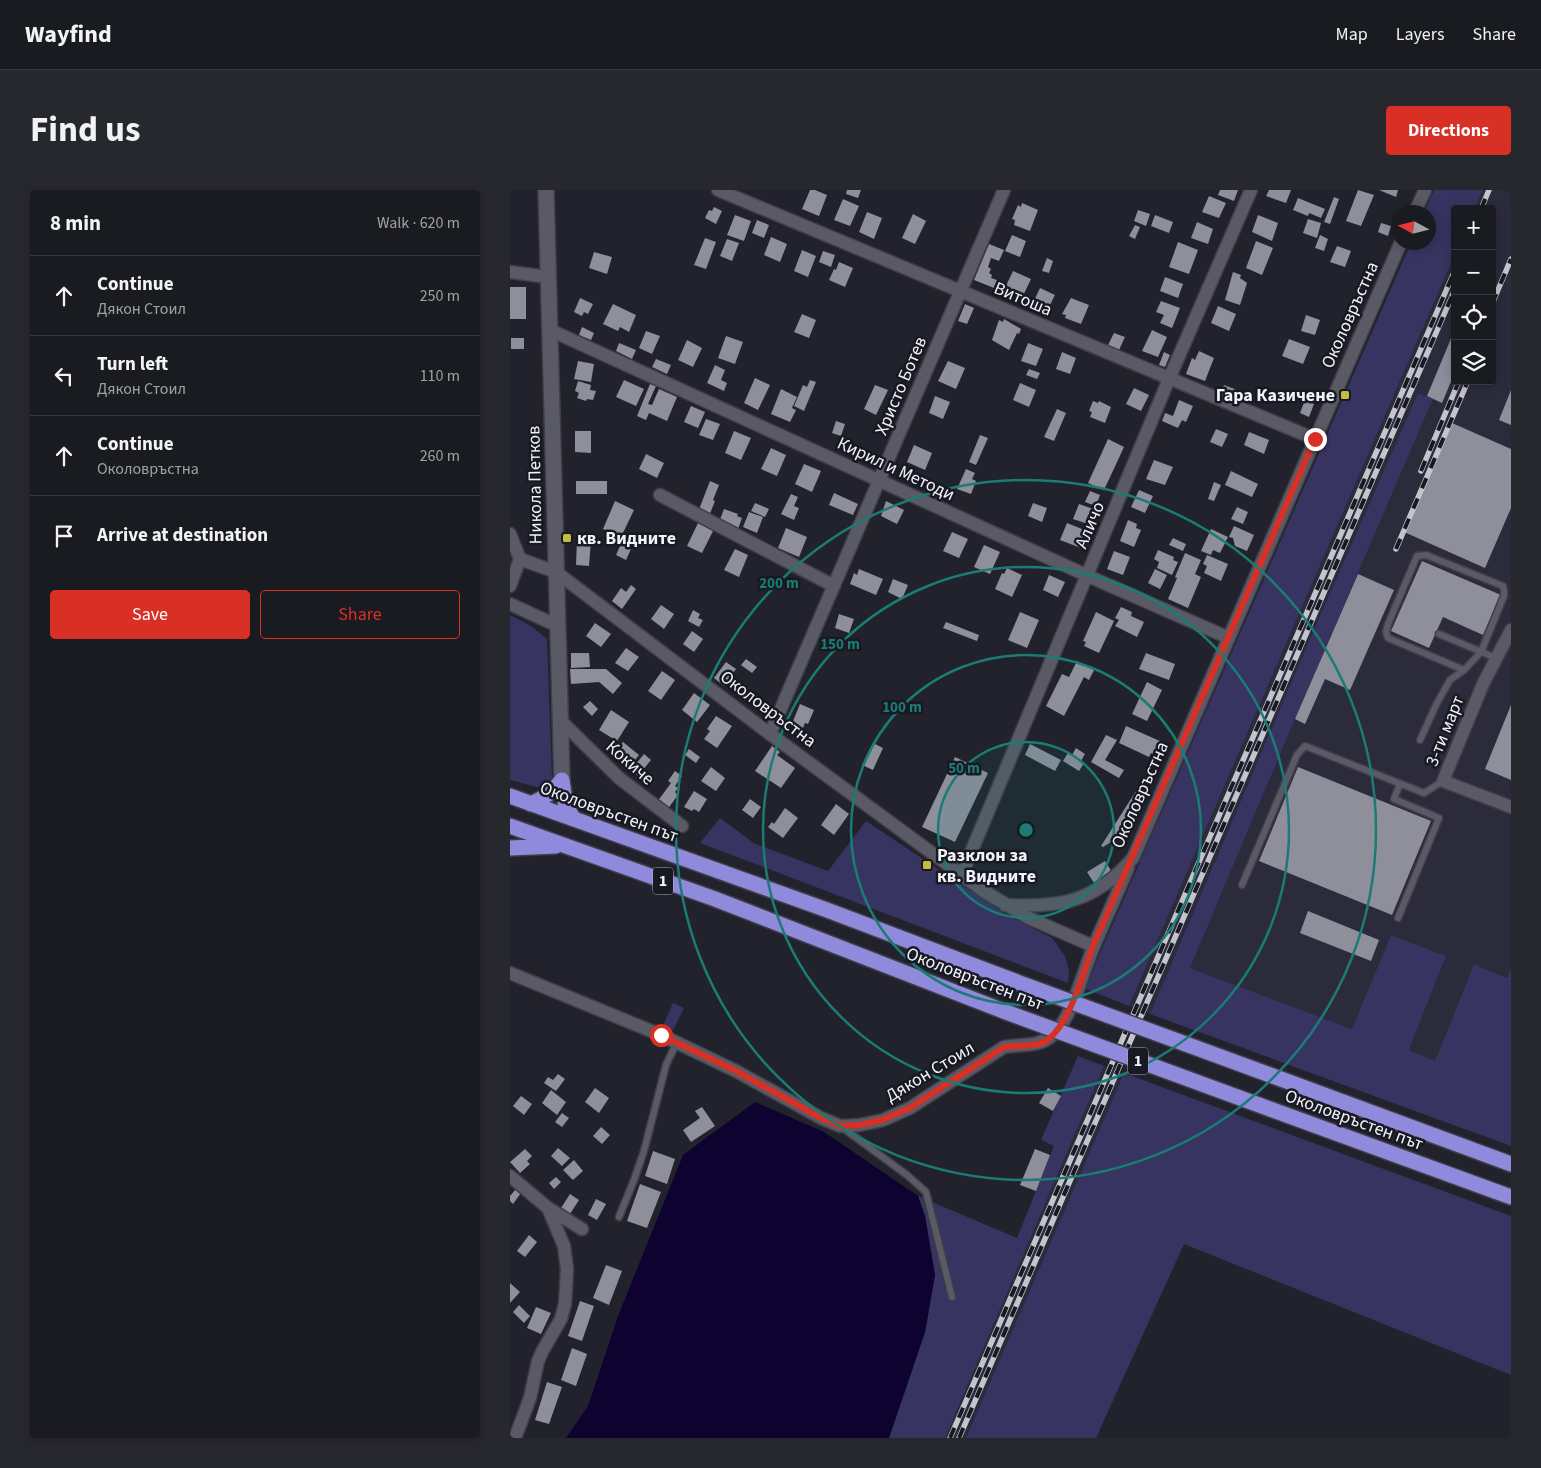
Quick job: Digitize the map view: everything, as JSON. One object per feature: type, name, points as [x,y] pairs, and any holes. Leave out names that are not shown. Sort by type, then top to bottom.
[{"type":"highway","points":[[531,804],[548,796],[562,780]]},
{"type":"highway","points":[[562,780],[566,807],[574,819]]},
{"type":"highway","name":"Околовръстен път","points":[[510,796],[827,910],[1511,1164]]},
{"type":"highway","name":"Околовръстен път","points":[[510,826],[807,934],[1006,1012],[1511,1197]]},
{"type":"highway","points":[[510,848],[566,846]]},
{"type":"street","name":"Никола Петков","points":[[546,190],[562,780]]},
{"type":"street","name":"Христо Ботев","points":[[770,734],[1004,190]]},
{"type":"street","name":"Аличо","points":[[962,874],[1169,379],[1251,190]]},
{"type":"street","points":[[1418,205],[1424,190]]},
{"type":"street","name":"Витоша","points":[[727,192],[960,292],[1315,439]]},
{"type":"street","name":"Околовръстна","points":[[520,559],[556,572],[770,734],[1005,905],[1031,906],[1070,902],[1105,885],[1119,874],[1133,858],[1398,250]]},
{"type":"street","points":[[510,272],[548,277]]},
{"type":"street","name":"Кирил и Методи","points":[[550,330],[1088,576],[1229,638]]},
{"type":"street","points":[[660,495],[834,586]]},
{"type":"street","points":[[510,534],[520,559],[510,586]]},
{"type":"street","points":[[510,604],[558,626]]},
{"type":"street","name":"3-ти март","points":[[1511,630],[1483,684],[1443,781],[1511,807]]},
{"type":"street","name":"Кокиче","points":[[560,720],[618,778],[682,826]]},
{"type":"street","name":"Дякон Стоил","points":[[510,973],[677,1042],[736,1071],[821,1118],[840,1126],[860,1125],[882,1120],[910,1108],[1004,1047],[1017,1044],[1042,1043],[1051,1037],[1067,1015],[1093,946],[1133,858]]},
{"type":"street","points":[[1005,905],[1029,918],[1093,946]]},
{"type":"street","points":[[510,1176],[548,1208],[582,1229]]},
{"type":"street","points":[[515,1438],[530,1398],[538,1361],[561,1319],[565,1304],[567,1269],[564,1246],[548,1208]]},
{"type":"lane","points":[[1420,740],[1450,680],[1464,670],[1481,652],[1504,596],[1504,590],[1502,586],[1426,554],[1417,556],[1388,624],[1386,632],[1388,638],[1464,670]]},
{"type":"lane","points":[[1439,634],[1496,658]]},
{"type":"lane","points":[[1242,885],[1297,755],[1306,746],[1424,793],[1443,781]]},
{"type":"lane","points":[[1398,918],[1439,818],[1394,799],[1400,784]]},
{"type":"lane","points":[[619,1216],[642,1158],[666,1065],[677,1042]]},
{"type":"lane","points":[[840,1126],[907,1175],[926,1192],[952,1297]]},
{"type":"shaded area","points":[[1434,190],[1483,190],[1476,205],[1451,205],[1451,263],[1129,1006],[1086,989],[1408,250],[1436,250],[1436,205],[1427,205]]},
{"type":"shaded area","points":[[1483,190],[1511,190],[1511,968],[1507,978],[1474,964],[1435,1061],[1409,1050],[1446,956],[1391,935],[1353,1029],[1190,968],[1433,399],[1418,393],[1309,641],[1150,1014],[1129,1006],[1451,263],[1451,385],[1496,385],[1496,205],[1476,205]]},
{"type":"shaded area","points":[[1418,393],[1433,399],[1190,968],[1352,1029],[1391,935],[1446,956],[1409,1050],[1435,1061],[1474,964],[1507,978],[1511,968],[1511,1146],[1150,1014],[1309,641]]},
{"type":"shaded area","points":[[510,615],[531,626],[547,639],[552,778],[545,789],[510,780]]},
{"type":"shaded area","points":[[720,818],[755,844],[828,871],[866,821],[1005,914],[1052,938],[1065,956],[1069,970],[1068,983],[700,843]]},
{"type":"shaded area","points":[[673,1003],[684,1008],[673,1030],[663,1026]]},
{"type":"shaded area","points":[[1078,1056],[1104,1066],[945,1438],[889,1438],[925,1332],[935,1275],[925,1216],[918,1196],[1017,1238],[1054,1146],[1041,1140]]},
{"type":"shaded area","points":[[1104,1066],[1124,1073],[966,1438],[945,1438]]},
{"type":"shaded area","points":[[1124,1073],[1511,1216],[1511,1375],[1184,1244],[1096,1438],[966,1438]]},
{"type":"shaded area","points":[[755,1102],[824,1132],[918,1196],[925,1216],[935,1275],[925,1332],[889,1438],[566,1438],[588,1406],[618,1316],[683,1155]]},
{"type":"building","points":[[810,190],[827,195],[819,216],[802,209]]},
{"type":"building","points":[[847,190],[861,190],[858,198],[846,194]]},
{"type":"building","points":[[1220,190],[1238,190],[1234,201],[1218,195]]},
{"type":"building","points":[[1269,190],[1291,190],[1286,203],[1266,196]]},
{"type":"building","points":[[1358,190],[1374,195],[1361,226],[1346,221]]},
{"type":"building","points":[[1379,190],[1398,190],[1396,197]]},
{"type":"building","points":[[1209,196],[1226,203],[1219,218],[1202,212]]},
{"type":"building","points":[[1334,197],[1339,199],[1330,224],[1324,222]]},
{"type":"building","points":[[1298,198],[1325,209],[1321,218],[1309,213],[1308,216],[1293,210]]},
{"type":"building","points":[[843,199],[859,206],[850,226],[834,220]]},
{"type":"building","points":[[1022,203],[1038,210],[1030,231],[1014,225],[1015,220],[1012,219],[1018,205],[1021,207]]},
{"type":"building","points":[[714,207],[722,211],[716,224],[705,218],[709,210],[712,211]]},
{"type":"building","points":[[1138,210],[1150,214],[1146,226],[1134,221]]},
{"type":"building","points":[[867,212],[882,218],[874,239],[859,232]]},
{"type":"building","points":[[913,214],[926,221],[915,244],[902,238]]},
{"type":"building","points":[[735,215],[751,221],[744,241],[727,235]]},
{"type":"building","points":[[1155,215],[1173,222],[1169,233],[1151,226]]},
{"type":"building","points":[[1258,215],[1278,223],[1272,241],[1252,232]]},
{"type":"building","points":[[1308,219],[1321,223],[1317,238],[1303,233]]},
{"type":"building","points":[[757,220],[769,225],[764,238],[752,233]]},
{"type":"building","points":[[1197,222],[1213,229],[1208,244],[1191,238]]},
{"type":"building","points":[[1381,223],[1391,226],[1388,236],[1378,232]]},
{"type":"building","points":[[1135,225],[1140,227],[1135,239],[1129,236]]},
{"type":"building","points":[[1012,235],[1026,241],[1020,257],[1005,251]]},
{"type":"building","points":[[1320,235],[1328,239],[1324,251],[1315,248]]},
{"type":"building","points":[[771,237],[787,244],[780,262],[764,255]]},
{"type":"building","points":[[705,238],[716,242],[706,269],[694,265]]},
{"type":"building","points":[[727,239],[739,243],[732,261],[720,256]]},
{"type":"building","points":[[1256,241],[1273,248],[1262,275],[1246,268]]},
{"type":"building","points":[[1178,242],[1198,250],[1189,274],[1169,267]]},
{"type":"building","points":[[989,244],[1004,250],[999,261],[991,258],[988,267],[991,269],[989,273],[992,275],[991,278],[997,280],[994,288],[974,280]]},
{"type":"building","points":[[1337,246],[1351,251],[1345,267],[1330,262]]},
{"type":"building","points":[[802,250],[816,256],[808,277],[794,271]]},
{"type":"building","points":[[823,251],[835,255],[831,267],[819,262]]},
{"type":"building","points":[[594,252],[612,257],[607,274],[589,268]]},
{"type":"building","points":[[1047,258],[1053,261],[1049,273],[1042,271]]},
{"type":"building","points":[[839,262],[853,268],[845,287],[829,280]]},
{"type":"building","points":[[1013,271],[1031,279],[1022,298],[1004,290]]},
{"type":"building","points":[[1233,272],[1241,275],[1240,278],[1247,283],[1240,305],[1225,300]]},
{"type":"building","points":[[1165,277],[1183,284],[1178,298],[1160,291]]},
{"type":"building","points":[[510,287],[526,287],[526,319],[510,319]]},
{"type":"building","points":[[1040,288],[1055,295],[1047,311],[1032,305]]},
{"type":"building","points":[[580,298],[593,304],[588,314],[584,312],[582,316],[574,312]]},
{"type":"building","points":[[1071,298],[1089,305],[1081,324],[1065,318],[1066,315],[1062,314]]},
{"type":"building","points":[[1161,301],[1180,308],[1172,328],[1160,323],[1164,315],[1156,312]]},
{"type":"building","points":[[613,304],[636,315],[629,332],[620,327],[618,331],[603,324]]},
{"type":"building","points":[[965,304],[974,308],[967,324],[958,321]]},
{"type":"building","points":[[1218,306],[1236,314],[1229,331],[1211,323]]},
{"type":"building","points":[[802,314],[816,320],[809,338],[794,332]]},
{"type":"building","points":[[1306,315],[1320,320],[1315,335],[1301,331]]},
{"type":"building","points":[[1004,319],[1021,329],[1009,350],[992,340],[999,320],[1003,322]]},
{"type":"building","points":[[582,327],[594,333],[591,340],[579,335]]},
{"type":"building","points":[[1152,330],[1167,337],[1158,357],[1142,351]]},
{"type":"building","points":[[646,331],[660,336],[652,354],[639,348]]},
{"type":"building","points":[[1114,333],[1125,337],[1119,350],[1108,345]]},
{"type":"building","points":[[726,336],[743,342],[735,364],[718,358]]},
{"type":"building","points":[[511,338],[524,338],[524,349],[511,349]]},
{"type":"building","points":[[1289,339],[1310,347],[1303,364],[1282,356]]},
{"type":"building","points":[[1451,339],[1451,382],[1442,403],[1427,396]]},
{"type":"building","points":[[687,340],[702,348],[693,367],[678,360]]},
{"type":"building","points":[[619,343],[636,350],[632,359],[616,351]]},
{"type":"building","points":[[1028,343],[1043,349],[1036,366],[1021,361]]},
{"type":"building","points":[[1199,351],[1214,358],[1205,381],[1186,374],[1192,358],[1195,360]]},
{"type":"building","points":[[1062,352],[1076,358],[1070,374],[1056,369]]},
{"type":"building","points":[[1164,352],[1170,355],[1165,367],[1159,365]]},
{"type":"building","points":[[656,359],[671,365],[667,374],[652,367]]},
{"type":"building","points":[[578,361],[594,364],[591,382],[574,379]]},
{"type":"building","points":[[948,361],[965,368],[956,389],[938,381]]},
{"type":"building","points":[[715,365],[725,370],[721,380],[727,383],[724,391],[707,383]]},
{"type":"building","points":[[1029,369],[1040,373],[1037,379],[1026,375]]},
{"type":"building","points":[[755,378],[770,385],[758,410],[744,403]]},
{"type":"building","points":[[624,380],[644,389],[636,406],[616,397]]},
{"type":"building","points":[[810,380],[816,382],[804,411],[794,406],[803,385],[807,387]]},
{"type":"building","points":[[578,381],[591,385],[590,390],[596,391],[593,400],[587,399],[586,401],[577,398],[579,393],[575,391]]},
{"type":"building","points":[[1020,383],[1036,390],[1029,407],[1013,400]]},
{"type":"building","points":[[650,384],[656,386],[648,404],[652,405],[659,389],[677,397],[667,421],[649,413],[646,420],[637,416]]},
{"type":"building","points":[[875,385],[888,390],[876,415],[864,409]]},
{"type":"building","points":[[1224,385],[1237,390],[1234,398],[1220,393]]},
{"type":"building","points":[[1134,388],[1149,395],[1141,411],[1126,404]]},
{"type":"building","points":[[781,389],[797,397],[792,408],[796,410],[790,422],[771,414]]},
{"type":"building","points":[[1511,390],[1511,425],[1499,420]]},
{"type":"building","points":[[935,396],[950,402],[943,419],[929,413]]},
{"type":"building","points":[[1179,400],[1193,406],[1186,422],[1182,420],[1178,428],[1162,421],[1165,413],[1173,416]]},
{"type":"building","points":[[1305,400],[1314,404],[1309,417],[1300,413]]},
{"type":"building","points":[[1093,401],[1098,403],[1099,401],[1111,407],[1105,423],[1090,417],[1092,412],[1089,411]]},
{"type":"building","points":[[691,406],[705,412],[698,428],[684,422]]},
{"type":"building","points":[[1057,409],[1066,413],[1054,441],[1044,437]]},
{"type":"building","points":[[706,419],[720,424],[713,440],[699,435]]},
{"type":"building","points":[[836,421],[845,424],[841,436],[832,433]]},
{"type":"building","points":[[1452,423],[1511,449],[1511,508],[1485,568],[1404,532]]},
{"type":"building","points":[[1216,429],[1228,434],[1222,447],[1210,442]]},
{"type":"building","points":[[575,431],[591,431],[591,453],[575,452]]},
{"type":"building","points":[[734,431],[751,438],[741,460],[725,453]]},
{"type":"building","points":[[1249,432],[1269,440],[1264,454],[1244,445]]},
{"type":"building","points":[[980,435],[988,438],[976,465],[969,462]]},
{"type":"building","points":[[1108,439],[1124,447],[1104,490],[1088,483]]},
{"type":"building","points":[[914,445],[932,453],[925,470],[907,462]]},
{"type":"building","points":[[771,448],[786,455],[777,476],[761,469]]},
{"type":"building","points":[[646,454],[664,463],[657,478],[639,469]]},
{"type":"building","points":[[1154,460],[1173,467],[1165,485],[1146,479]]},
{"type":"building","points":[[804,464],[821,471],[812,492],[795,484]]},
{"type":"building","points":[[966,469],[975,473],[972,479],[976,481],[971,494],[957,489]]},
{"type":"building","points":[[1231,471],[1258,484],[1252,497],[1225,485]]},
{"type":"building","points":[[576,481],[607,481],[607,494],[576,494]]},
{"type":"building","points":[[710,481],[719,485],[709,516],[698,512]]},
{"type":"building","points":[[1214,482],[1221,485],[1214,501],[1208,499]]},
{"type":"building","points":[[1139,490],[1153,496],[1145,513],[1131,507]]},
{"type":"building","points":[[1090,491],[1100,495],[1096,506],[1085,502]]},
{"type":"building","points":[[834,493],[858,504],[853,515],[829,505]]},
{"type":"building","points":[[791,494],[798,497],[794,506],[799,508],[794,520],[781,514]]},
{"type":"building","points":[[615,501],[634,510],[621,537],[603,529]]},
{"type":"building","points":[[886,501],[904,510],[897,524],[881,516]]},
{"type":"building","points":[[755,503],[769,509],[765,517],[751,511]]},
{"type":"building","points":[[1033,503],[1047,508],[1042,522],[1028,516]]},
{"type":"building","points":[[1079,504],[1096,510],[1091,525],[1073,519]]},
{"type":"building","points":[[1237,507],[1248,512],[1243,524],[1231,519]]},
{"type":"building","points":[[724,509],[738,514],[737,516],[742,518],[738,529],[719,522]]},
{"type":"building","points":[[749,512],[763,517],[757,533],[743,527]]},
{"type":"building","points":[[1128,520],[1137,524],[1136,528],[1141,530],[1134,547],[1120,541]]},
{"type":"building","points":[[698,523],[713,531],[702,553],[687,546]]},
{"type":"building","points":[[1067,523],[1087,531],[1081,548],[1060,540]]},
{"type":"building","points":[[1234,526],[1254,535],[1247,551],[1235,546],[1233,538],[1229,537]]},
{"type":"building","points":[[786,528],[807,537],[799,557],[778,548]]},
{"type":"building","points":[[1211,529],[1228,537],[1220,553],[1213,550],[1211,555],[1201,551]]},
{"type":"building","points":[[952,532],[968,539],[959,558],[943,551]]},
{"type":"building","points":[[1173,538],[1186,544],[1183,551],[1169,545]]},
{"type":"building","points":[[577,540],[591,541],[589,566],[576,565]]},
{"type":"building","points":[[621,544],[631,549],[626,560],[616,555]]},
{"type":"building","points":[[984,545],[1000,552],[990,574],[974,567]]},
{"type":"building","points":[[735,549],[748,555],[739,577],[724,570]]},
{"type":"building","points":[[1158,550],[1174,557],[1173,560],[1178,562],[1172,575],[1157,568],[1159,562],[1154,559]]},
{"type":"building","points":[[1114,551],[1130,557],[1123,575],[1107,569]]},
{"type":"building","points":[[1185,553],[1201,560],[1195,574],[1201,577],[1188,608],[1168,599]]},
{"type":"building","points":[[1207,555],[1228,564],[1221,581],[1204,573],[1207,566],[1203,564]]},
{"type":"building","points":[[1422,561],[1501,595],[1483,635],[1443,617],[1429,648],[1391,631]]},
{"type":"building","points":[[1007,568],[1022,575],[1012,597],[995,589],[1002,573],[1004,574]]},
{"type":"building","points":[[859,569],[883,579],[876,595],[850,584],[854,573],[857,575]]},
{"type":"building","points":[[1155,569],[1167,575],[1160,589],[1148,583]]},
{"type":"building","points":[[1358,574],[1394,590],[1350,690],[1325,679],[1305,724],[1295,719]]},
{"type":"building","points":[[1049,575],[1065,582],[1058,597],[1043,590]]},
{"type":"building","points":[[893,579],[908,585],[902,599],[888,592]]},
{"type":"building","points":[[631,585],[636,589],[622,609],[612,601],[621,588],[626,592]]},
{"type":"building","points":[[661,605],[674,614],[664,629],[651,619]]},
{"type":"building","points":[[1121,607],[1132,612],[1131,616],[1144,622],[1137,637],[1115,626],[1119,620],[1115,618]]},
{"type":"building","points":[[693,610],[700,614],[698,618],[703,620],[699,627],[688,621]]},
{"type":"building","points":[[1020,612],[1039,620],[1027,648],[1008,640]]},
{"type":"building","points":[[1096,612],[1114,621],[1099,653],[1084,646],[1086,642],[1083,641]]},
{"type":"building","points":[[839,614],[854,619],[849,633],[835,628]]},
{"type":"building","points":[[946,622],[979,635],[977,641],[943,628]]},
{"type":"building","points":[[595,623],[611,634],[601,647],[586,636]]},
{"type":"building","points":[[692,631],[703,639],[694,652],[683,644]]},
{"type":"building","points":[[626,648],[639,657],[628,671],[615,663]]},
{"type":"building","points":[[571,653],[589,653],[590,667],[571,668]]},
{"type":"building","points":[[1146,653],[1175,664],[1169,680],[1139,669]]},
{"type":"building","points":[[746,659],[757,667],[752,673],[741,665]]},
{"type":"building","points":[[1077,661],[1094,670],[1089,680],[1084,677],[1064,716],[1046,706],[1062,674],[1069,677]]},
{"type":"building","points":[[726,662],[736,669],[724,686],[714,678]]},
{"type":"building","points":[[570,669],[606,669],[622,683],[613,694],[599,682],[571,684]]},
{"type":"building","points":[[662,671],[675,680],[661,700],[648,691]]},
{"type":"building","points":[[1147,682],[1162,690],[1147,721],[1132,714]]},
{"type":"building","points":[[694,693],[710,705],[697,722],[682,710]]},
{"type":"building","points":[[590,701],[598,709],[592,716],[583,707]]},
{"type":"building","points":[[800,704],[814,710],[808,724],[805,723],[802,730],[791,726]]},
{"type":"building","points":[[1511,705],[1511,780],[1485,769]]},
{"type":"building","points":[[611,710],[629,722],[617,741],[599,730]]},
{"type":"building","points":[[716,716],[732,726],[717,748],[704,739],[710,731],[707,729]]},
{"type":"building","points":[[1126,726],[1162,742],[1156,755],[1151,753],[1149,757],[1119,743]]},
{"type":"building","points":[[1106,735],[1117,740],[1105,760],[1124,770],[1119,778],[1091,762]]},
{"type":"building","points":[[623,742],[639,755],[629,767],[615,756],[620,750],[617,749]]},
{"type":"building","points":[[873,743],[883,748],[873,770],[862,765]]},
{"type":"building","points":[[1030,744],[1061,760],[1055,771],[1025,755]]},
{"type":"building","points":[[772,746],[780,752],[777,755],[795,768],[781,788],[755,771]]},
{"type":"building","points":[[1076,748],[1085,754],[1081,761],[1084,763],[1079,771],[1063,761],[1068,753],[1072,755]]},
{"type":"building","points":[[689,749],[700,757],[696,763],[685,755]]},
{"type":"building","points":[[644,754],[651,760],[638,776],[631,770]]},
{"type":"building","points":[[955,757],[988,773],[955,842],[922,827]]},
{"type":"building","points":[[711,767],[725,778],[716,791],[701,781]]},
{"type":"building","points":[[1298,767],[1431,821],[1392,915],[1259,861]]},
{"type":"building","points":[[675,771],[682,776],[675,786],[678,788],[675,792],[678,795],[667,810],[657,802],[671,783],[668,781]]},
{"type":"building","points":[[694,791],[707,799],[699,812],[684,807]]},
{"type":"building","points":[[1136,791],[1146,798],[1140,806],[1143,807],[1127,832],[1103,847],[1101,846]]},
{"type":"building","points":[[750,799],[761,807],[753,818],[742,810]]},
{"type":"building","points":[[836,804],[849,814],[834,835],[821,825]]},
{"type":"building","points":[[785,808],[798,818],[783,838],[768,827],[772,822],[774,824]]},
{"type":"building","points":[[1105,861],[1112,872],[1094,883],[1087,872]]},
{"type":"building","points":[[1308,911],[1379,940],[1371,961],[1300,933]]},
{"type":"building","points":[[558,1074],[565,1079],[556,1091],[544,1083],[548,1077],[553,1080]]},
{"type":"building","points":[[595,1088],[609,1098],[599,1113],[585,1102]]},
{"type":"building","points":[[1048,1088],[1061,1096],[1053,1111],[1039,1103]]},
{"type":"building","points":[[551,1090],[566,1102],[557,1115],[542,1103]]},
{"type":"building","points":[[521,1096],[532,1104],[524,1115],[513,1106]]},
{"type":"building","points":[[702,1107],[715,1126],[691,1142],[683,1130],[700,1118],[695,1111]]},
{"type":"building","points":[[562,1113],[569,1118],[562,1127],[555,1122]]},
{"type":"building","points":[[601,1127],[610,1135],[602,1144],[593,1136]]},
{"type":"building","points":[[558,1148],[570,1158],[562,1166],[551,1156]]},
{"type":"building","points":[[525,1149],[532,1156],[527,1161],[530,1164],[520,1173],[510,1162]]},
{"type":"building","points":[[1035,1149],[1050,1155],[1036,1191],[1020,1185]]},
{"type":"building","points":[[653,1151],[675,1159],[667,1184],[645,1176]]},
{"type":"building","points":[[574,1160],[583,1171],[573,1180],[563,1170]]},
{"type":"building","points":[[556,1177],[561,1182],[554,1189],[549,1183]]},
{"type":"building","points":[[640,1184],[661,1192],[647,1228],[627,1221]]},
{"type":"building","points":[[516,1189],[521,1193],[513,1204],[510,1201],[510,1196]]},
{"type":"building","points":[[570,1194],[579,1200],[570,1214],[561,1208]]},
{"type":"building","points":[[596,1199],[606,1204],[597,1220],[588,1215]]},
{"type":"building","points":[[529,1235],[537,1242],[525,1257],[517,1251]]},
{"type":"building","points":[[606,1265],[622,1271],[609,1305],[593,1298]]},
{"type":"building","points":[[510,1283],[520,1292],[510,1303]]},
{"type":"building","points":[[580,1301],[594,1306],[582,1341],[568,1336]]},
{"type":"building","points":[[519,1305],[530,1316],[524,1323],[513,1312]]},
{"type":"building","points":[[536,1307],[551,1313],[541,1334],[527,1328]]},
{"type":"building","points":[[572,1348],[587,1354],[576,1386],[561,1380]]},
{"type":"building","points":[[547,1382],[562,1387],[549,1424],[535,1420]]},
{"type":"railway","points":[[1483,205],[1489,190]]},
{"type":"railway","points":[[1496,295],[1511,259]]},
{"type":"railway","points":[[950,1438],[1451,279]]},
{"type":"railway","points":[[959,1438],[1452,295]]},
{"type":"railway","points":[[1421,471],[1457,385]]},
{"type":"railway","points":[[1396,549],[1466,385]]},
{"type":"place","name":"Гара Казичене","points":[[1345,395]]},
{"type":"place","name":"кв. Видните","points":[[567,538]]},
{"type":"place","name":"Разклон за кв. Видните","points":[[927,865]]},
{"type":"route","points":[[661,1035],[736,1071],[821,1118],[840,1126],[860,1125],[882,1120],[910,1108],[942,1089],[1004,1047],[1017,1044],[1042,1043],[1051,1037],[1067,1015],[1093,946],[1315,439]]}]
